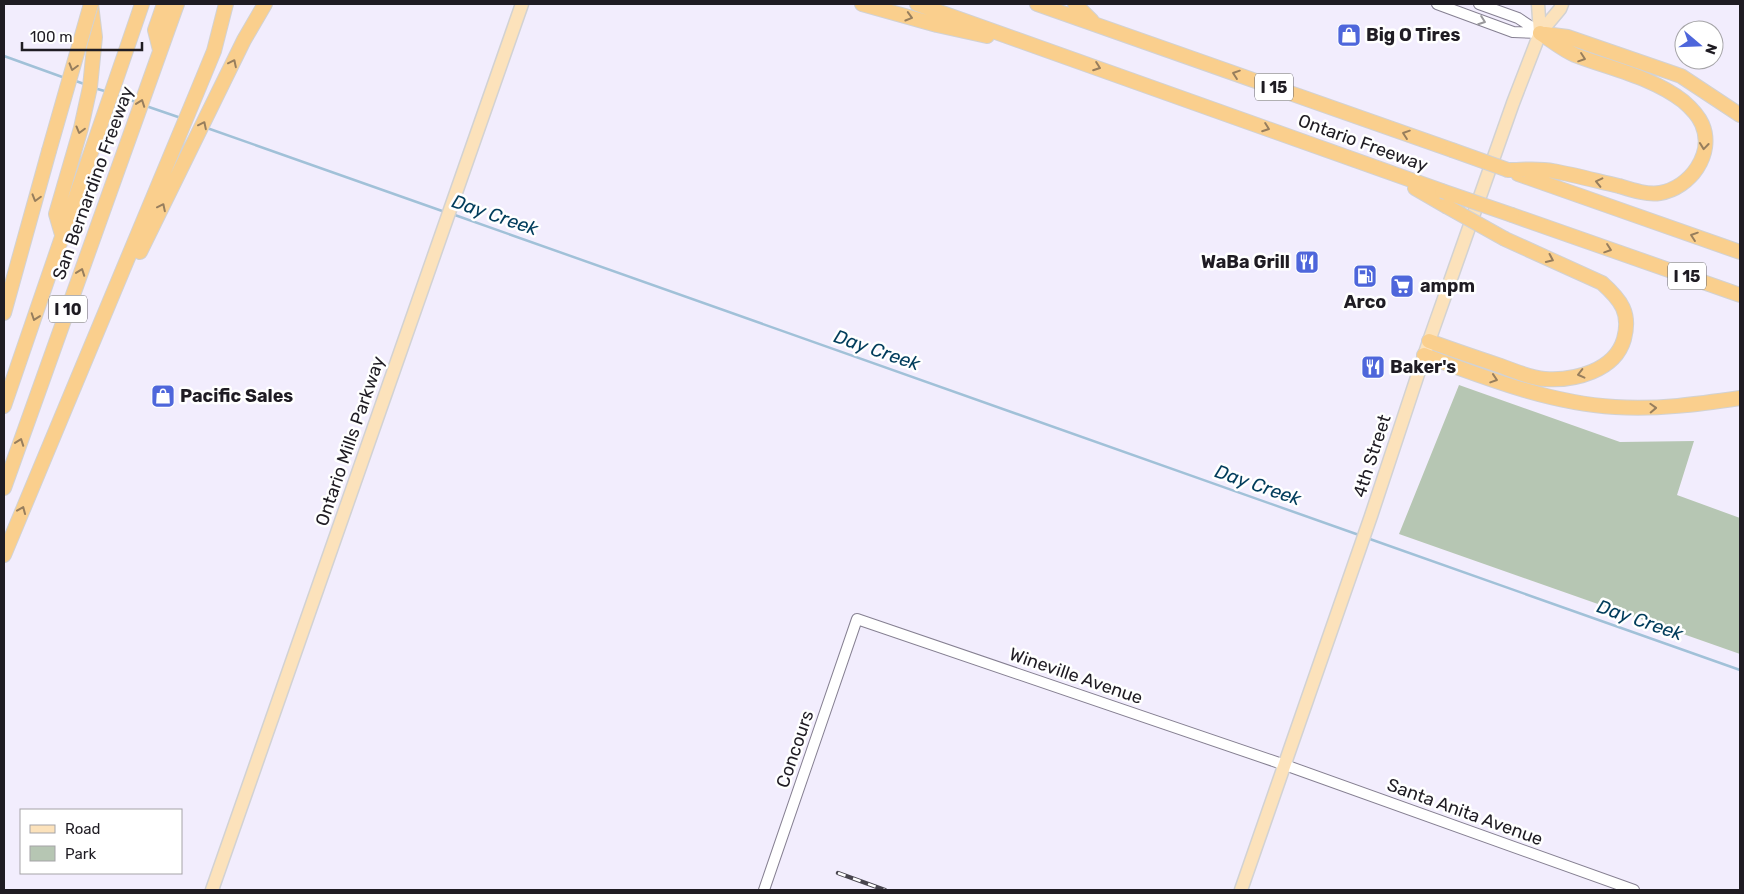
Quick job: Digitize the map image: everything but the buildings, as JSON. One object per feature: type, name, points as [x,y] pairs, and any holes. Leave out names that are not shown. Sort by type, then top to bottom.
[{"type":"highway","points":[[63,238],[56,214],[87,105],[95,37],[91,4]]},
{"type":"highway","points":[[4,312],[91,4]]},
{"type":"highway","name":"San Bernardino Freeway","points":[[4,406],[142,4]]},
{"type":"highway","points":[[160,51],[155,30],[164,4]]},
{"type":"highway","name":"San Bernardino Freeway","points":[[4,488],[177,4]]},
{"type":"highway","points":[[4,555],[196,96],[214,51],[226,4]]},
{"type":"highway","points":[[86,360],[244,40],[265,4]]},
{"type":"highway","points":[[862,4],[937,25],[1051,51]]},
{"type":"highway","name":"Ontario Freeway","points":[[917,4],[1740,295]]},
{"type":"highway","name":"Ontario Freeway","points":[[1037,4],[1508,170],[1529,174],[1740,252]]},
{"type":"highway","points":[[1075,4],[1096,24]]},
{"type":"highway","points":[[1540,33],[1568,37],[1681,76],[1740,115]]},
{"type":"highway","points":[[1529,174],[1550,170],[1632,190],[1660,193],[1674,189],[1690,177],[1701,163],[1704,146],[1702,125],[1694,112],[1683,101],[1661,87],[1638,77],[1573,54],[1540,33]]},
{"type":"highway","points":[[1379,168],[1505,239],[1602,283],[1615,294],[1622,305],[1626,323],[1622,344],[1618,353],[1604,366],[1576,376],[1544,379],[1523,374],[1429,342]]},
{"type":"highway","points":[[1424,355],[1543,395],[1579,403],[1640,408],[1667,407],[1740,398]]},
{"type":"main road","name":"Ontario Mills Parkway","points":[[212,890],[522,4]]},
{"type":"main road","name":"4th Street","points":[[1538,4],[1540,33]]},
{"type":"main road","name":"4th Street","points":[[1241,890],[1371,516],[1424,355],[1513,103],[1540,33],[1560,10],[1562,4]]},
{"type":"street","points":[[1437,4],[1513,32],[1540,33]]},
{"type":"street","points":[[1479,4],[1518,18],[1540,33]]},
{"type":"street","name":"Wineville Avenue","points":[[857,619],[1285,765]]},
{"type":"street","name":"Concours","points":[[764,890],[857,619]]},
{"type":"street","name":"Santa Anita Avenue","points":[[1285,765],[1634,890]]},
{"type":"green space","points":[[1459,385],[1620,442],[1694,441],[1677,495],[1740,518],[1740,654],[1399,534]]},
{"type":"waterway","name":"Day Creek","points":[[4,56],[65,78]]},
{"type":"waterway","name":"Day Creek","points":[[73,80],[87,85]]},
{"type":"waterway","name":"Day Creek","points":[[94,88],[108,92]]},
{"type":"waterway","name":"Day Creek","points":[[115,95],[136,102]]},
{"type":"waterway","name":"Day Creek","points":[[146,106],[181,118]]},
{"type":"waterway","name":"Day Creek","points":[[207,128],[445,212]]},
{"type":"waterway","name":"Day Creek","points":[[452,214],[1359,535]]},
{"type":"waterway","name":"Day Creek","points":[[1367,538],[1740,670]]},
{"type":"railway","points":[[838,873],[885,890]]},
{"type":"place","name":"Big O Tires","points":[[1349,35]]},
{"type":"place","name":"WaBa Grill","points":[[1307,262]]},
{"type":"place","name":"Arco","points":[[1365,276]]},
{"type":"place","name":"ampm","points":[[1402,286]]},
{"type":"place","name":"Baker's","points":[[1373,367]]},
{"type":"place","name":"Pacific Sales","points":[[163,396]]}]
